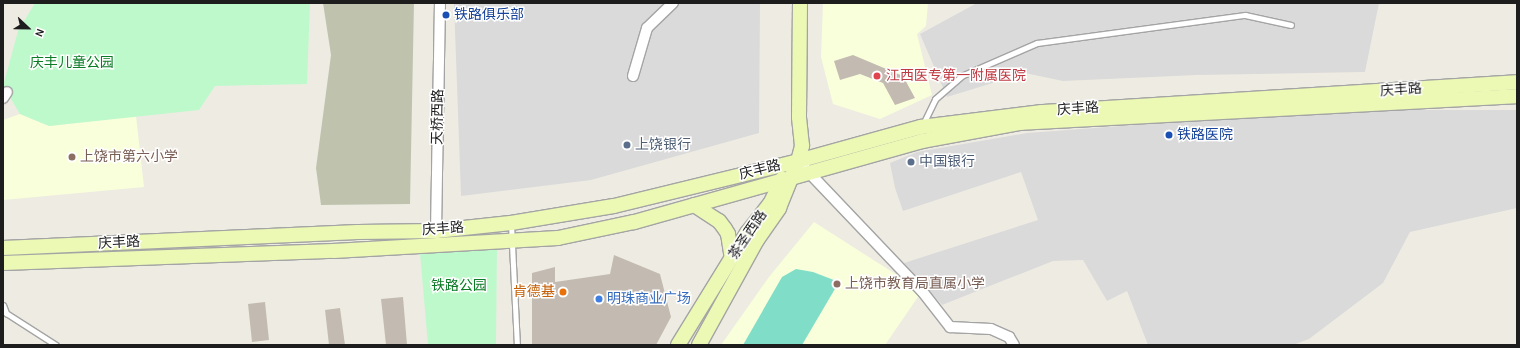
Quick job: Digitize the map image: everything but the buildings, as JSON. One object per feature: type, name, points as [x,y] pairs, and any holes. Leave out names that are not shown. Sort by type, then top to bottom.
[{"type":"main road","name":"茶圣西路","points":[[699,345],[757,240],[779,208],[787,178],[793,162],[802,146],[799,117],[800,3]]},
{"type":"main road","name":"庆丰路","points":[[3,248],[358,232],[436,231],[511,223],[614,206],[793,162],[921,127],[1042,112],[1517,82]]},
{"type":"main road","points":[[3,263],[334,251],[558,238],[634,222],[922,141],[1020,123],[1517,96]]},
{"type":"main road","name":"茶圣西路","points":[[678,345],[747,234],[770,204],[787,178]]},
{"type":"main road","points":[[694,204],[719,221],[725,229],[728,234],[732,258]]},
{"type":"street","name":"天桥西路","points":[[436,231],[440,3]]},
{"type":"street","points":[[633,76],[647,28],[672,3]]},
{"type":"street","points":[[793,162],[809,174],[850,213],[878,246],[922,291],[950,327],[991,329],[1008,337],[1014,345]]},
{"type":"lane","points":[[921,127],[934,99],[961,76],[1037,43],[1245,15],[1291,25]]},
{"type":"lane","points":[[511,223],[517,345]]},
{"type":"lane","points":[[3,305],[6,313],[56,345]]},
{"type":"shaded area","points":[[323,3],[414,3],[410,204],[321,205],[316,168],[331,55]]},
{"type":"shaded area","points":[[454,3],[760,3],[759,133],[591,180],[461,196]]},
{"type":"shaded area","name":"江西医专第一附属医院","points":[[823,3],[928,3],[926,26],[917,34],[932,95],[880,119],[833,104],[821,57]]},
{"type":"shaded area","points":[[977,3],[1379,3],[1365,72],[1197,75],[1063,81],[1025,73],[947,97],[920,34]]},
{"type":"shaded area","points":[[1335,110],[1517,110],[1517,208],[1410,232],[1383,283],[1309,339],[1293,345],[1148,345],[1127,291],[1107,301],[1083,260],[1053,261],[942,305],[904,263],[1038,220],[1021,172],[903,211],[895,188],[890,163],[917,152],[1027,133]]},
{"type":"shaded area","name":"上饶市第六小学","points":[[20,114],[49,126],[136,116],[144,187],[3,200],[3,120]]},
{"type":"shaded area","name":"上饶市教育局直属小学","points":[[814,222],[922,291],[885,345],[721,345],[769,277]]},
{"type":"shaded area","points":[[796,269],[813,272],[839,282],[802,345],[743,345],[782,277]]},
{"type":"green space","name":"庆丰儿童公园","points":[[35,3],[310,3],[307,84],[215,86],[199,110],[49,126],[20,114],[3,86],[18,31]]},
{"type":"green space","name":"铁路公园","points":[[497,247],[496,345],[428,345],[420,253]]},
{"type":"place","name":"铁路俱乐部","points":[[446,15]]},
{"type":"place","name":"江西医专第一附属医院","points":[[877,76]]},
{"type":"place","name":"铁路医院","points":[[1169,135]]},
{"type":"place","name":"上饶银行","points":[[627,145]]},
{"type":"place","name":"上饶市第六小学","points":[[72,157]]},
{"type":"place","name":"中国银行","points":[[911,162]]},
{"type":"place","name":"上饶市教育局直属小学","points":[[837,284]]},
{"type":"place","name":"肯德基","points":[[563,292]]},
{"type":"place","name":"明珠商业广场","points":[[599,299]]}]
